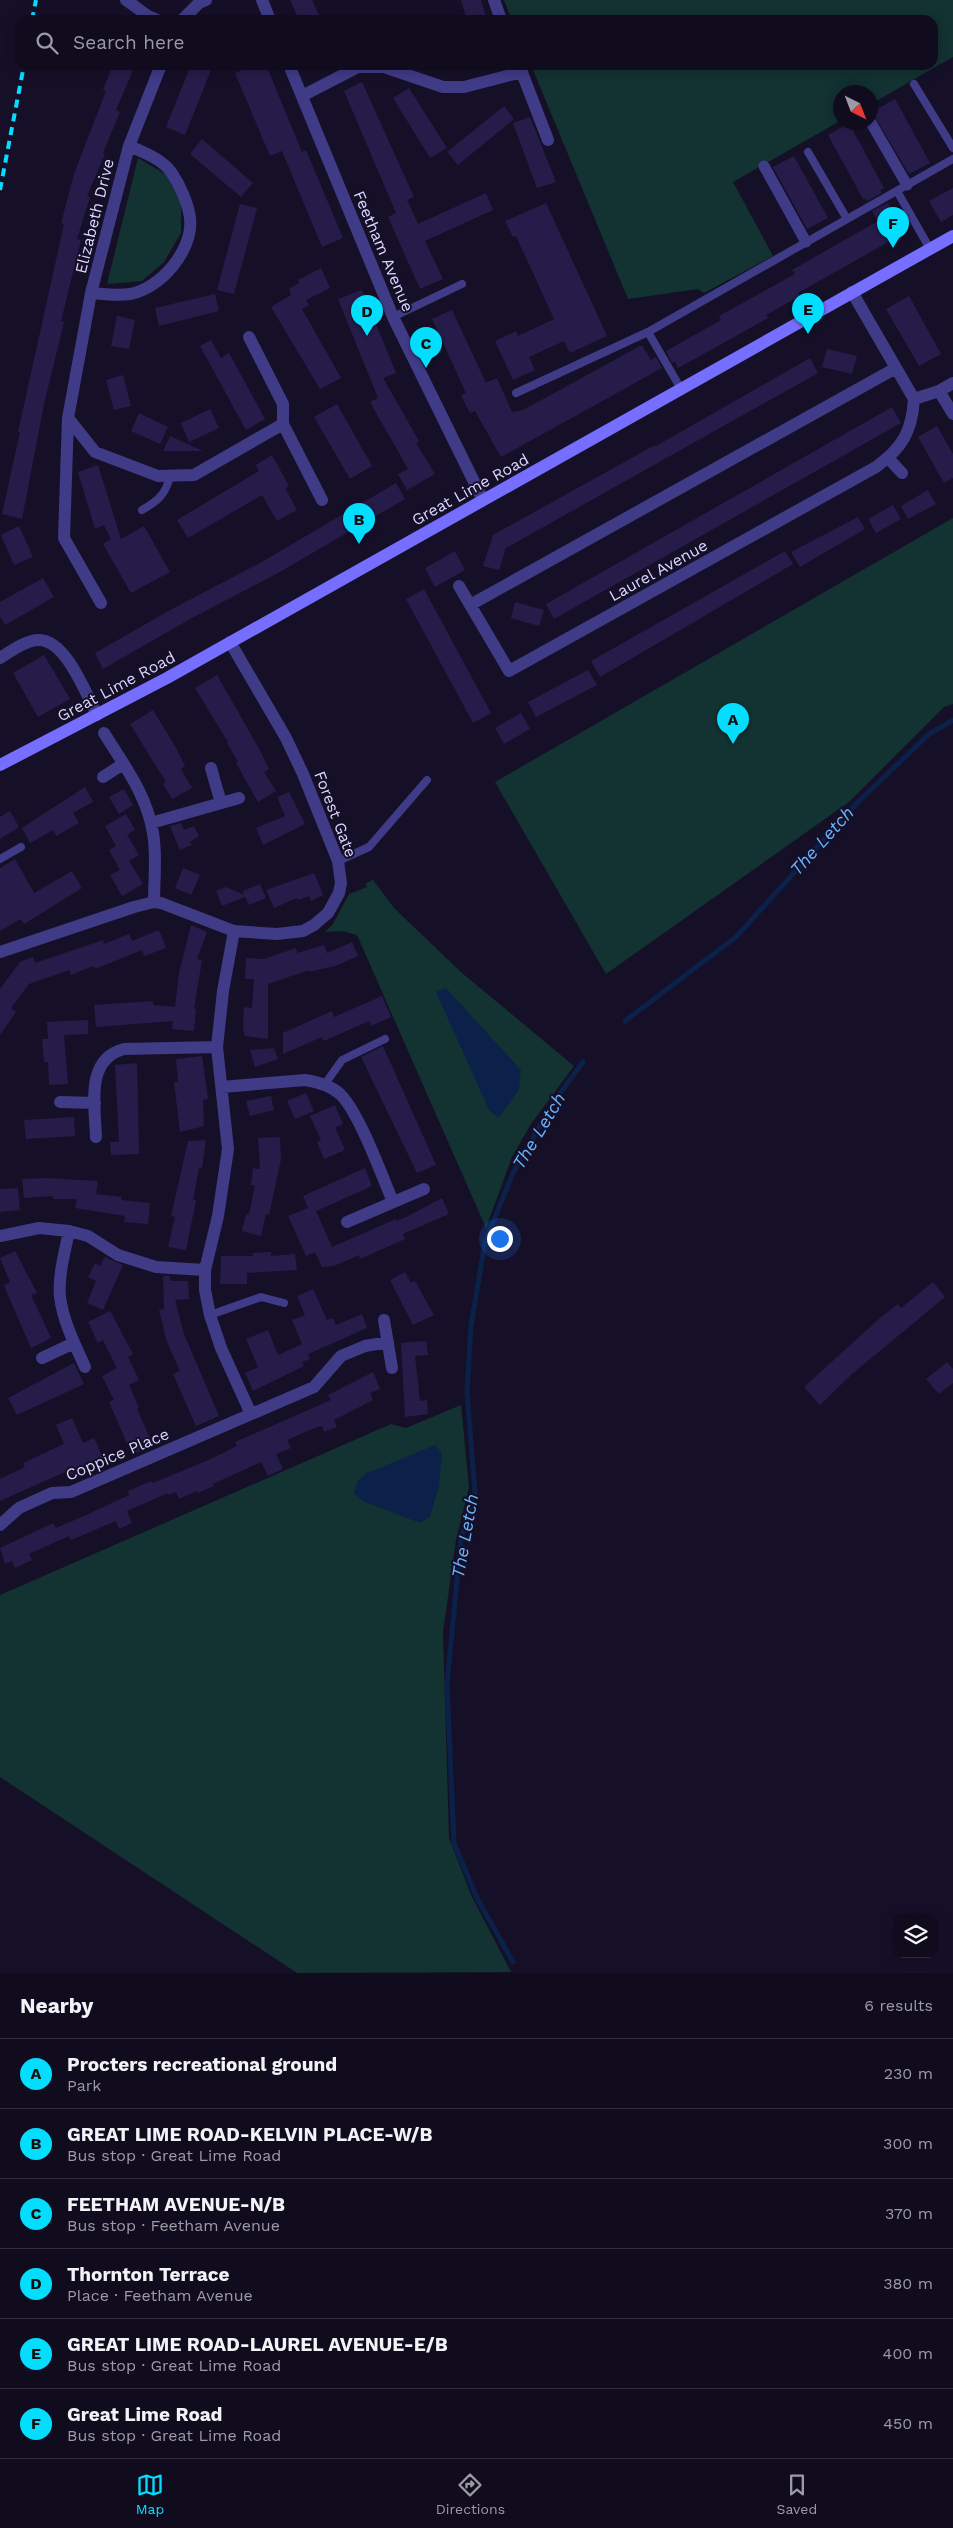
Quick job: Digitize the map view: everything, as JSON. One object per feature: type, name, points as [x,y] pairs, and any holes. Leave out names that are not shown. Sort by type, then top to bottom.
[{"type":"main road","name":"Great Lime Road","points":[[0,765],[97,715],[230,642],[953,236]]},
{"type":"street","points":[[126,0],[147,15]]},
{"type":"street","points":[[187,15],[199,3],[206,0]]},
{"type":"street","points":[[262,0],[268,15]]},
{"type":"street","points":[[494,0],[500,15]]},
{"type":"street","name":"Elizabeth Drive","points":[[101,603],[64,538],[68,418],[91,293],[129,146],[159,70]]},
{"type":"street","name":"Feetham Avenue","points":[[291,70],[393,316],[483,500]]},
{"type":"street","points":[[302,96],[352,70]]},
{"type":"street","points":[[393,70],[443,87],[464,87],[517,70]]},
{"type":"street","points":[[520,70],[548,140]]},
{"type":"street","points":[[874,130],[902,188]]},
{"type":"street","name":"Elizabeth Drive","points":[[91,293],[131,294],[158,281],[171,269],[188,239],[190,220],[184,195],[170,171],[151,156],[129,146]]},
{"type":"street","points":[[764,166],[806,242]]},
{"type":"street","points":[[852,292],[914,400],[939,391],[953,383]]},
{"type":"street","points":[[249,337],[283,404],[283,424],[322,500]]},
{"type":"street","points":[[470,605],[896,368]]},
{"type":"street","points":[[939,391],[953,414]]},
{"type":"street","name":"Laurel Avenue","points":[[459,586],[509,672],[876,468],[901,444],[913,420],[914,400]]},
{"type":"street","points":[[68,418],[95,452],[158,476],[194,475],[241,450],[283,424]]},
{"type":"street","points":[[888,458],[902,473]]},
{"type":"street","points":[[0,658],[17,647],[39,640],[52,643],[64,654],[97,715]]},
{"type":"street","name":"Forest Gate","points":[[154,902],[234,931],[277,934],[298,932],[314,925],[328,912],[339,893],[341,883],[338,861],[286,738],[230,642]]},
{"type":"street","points":[[0,952],[154,902],[154,844],[151,823],[140,790],[104,733]]},
{"type":"street","points":[[103,777],[123,764]]},
{"type":"street","points":[[211,768],[221,803]]},
{"type":"street","points":[[151,823],[239,798]]},
{"type":"street","points":[[234,931],[223,991],[217,1047],[228,1149],[218,1216],[205,1270],[210,1315],[221,1348],[251,1414]]},
{"type":"street","points":[[96,1137],[96,1074],[106,1059],[117,1051],[217,1047]]},
{"type":"street","points":[[222,1087],[291,1080],[316,1081],[325,1084],[340,1094],[352,1109],[393,1202]]},
{"type":"street","points":[[60,1102],[95,1103]]},
{"type":"street","points":[[347,1222],[424,1189]]},
{"type":"street","points":[[0,1236],[39,1228],[69,1230],[88,1236],[118,1255],[156,1267],[205,1270]]},
{"type":"street","points":[[69,1230],[60,1286],[60,1298],[74,1343],[85,1367]]},
{"type":"street","points":[[384,1320],[392,1368]]},
{"type":"street","name":"Coppice Place","points":[[0,1525],[19,1508],[52,1493],[71,1492],[318,1385],[331,1366],[341,1356],[365,1346],[388,1342]]},
{"type":"street","points":[[42,1358],[74,1343]]},
{"type":"lane","points":[[914,84],[953,148]]},
{"type":"lane","points":[[808,152],[846,219]]},
{"type":"lane","points":[[516,393],[648,332],[953,160]]},
{"type":"lane","points":[[902,188],[930,249]]},
{"type":"lane","points":[[393,316],[462,284]]},
{"type":"lane","points":[[648,332],[680,389]]},
{"type":"lane","points":[[142,510],[155,503],[167,490],[170,476]]},
{"type":"lane","points":[[338,861],[369,846],[427,780]]},
{"type":"lane","points":[[0,859],[21,847]]},
{"type":"lane","points":[[325,1084],[342,1060],[385,1039]]},
{"type":"lane","points":[[210,1315],[261,1297],[284,1303]]},
{"type":"green space","points":[[504,0],[953,0],[953,57],[938,66],[938,15],[510,15]]},
{"type":"green space","points":[[533,70],[930,70],[878,100],[878,85],[833,85],[833,125],[733,182],[773,256],[704,293],[698,289],[628,299]]},
{"type":"green space","points":[[138,158],[165,174],[181,200],[181,233],[164,262],[142,281],[107,284]]},
{"type":"green space","points":[[953,518],[953,704],[944,707],[849,802],[606,974],[495,782]]},
{"type":"green space","points":[[373,880],[394,908],[462,973],[574,1066],[531,1124],[512,1157],[486,1228],[357,935],[342,931],[325,932],[333,924],[349,894],[367,887],[366,883]]},
{"type":"green space","points":[[461,1405],[469,1487],[456,1540],[443,1632],[449,1838],[472,1897],[511,1972],[297,1973],[0,1777],[0,1595],[391,1424],[406,1428]]},
{"type":"water","points":[[446,988],[521,1070],[519,1089],[499,1118],[489,1110],[436,992]]},
{"type":"water","points":[[435,1445],[442,1453],[439,1486],[430,1517],[420,1523],[363,1501],[354,1493],[357,1482],[365,1474]]},
{"type":"building","points":[[290,0],[312,0],[319,15],[297,15]]},
{"type":"building","points":[[461,0],[481,0],[486,15],[466,15]]},
{"type":"building","points":[[111,70],[133,70],[116,110],[120,112],[103,153],[105,154],[87,196],[90,197],[77,239],[81,240],[61,321],[64,322],[44,404],[22,519],[2,514],[64,224],[61,223],[74,174],[106,91],[103,90]]},
{"type":"building","points":[[189,70],[211,70],[185,135],[166,127]]},
{"type":"building","points":[[242,70],[268,70],[302,152],[306,150],[343,238],[322,247],[282,151],[270,156],[235,73]]},
{"type":"building","points":[[362,82],[414,197],[407,200],[418,224],[486,193],[493,210],[425,241],[443,279],[420,289],[388,217],[396,213],[344,91]]},
{"type":"building","points":[[409,88],[447,148],[430,158],[393,98]]},
{"type":"building","points":[[895,99],[930,163],[909,174],[878,122],[878,109]]},
{"type":"building","points":[[504,106],[514,119],[458,165],[447,152]]},
{"type":"building","points":[[530,117],[556,182],[537,188],[513,123]]},
{"type":"building","points":[[837,130],[853,130],[884,188],[880,190],[882,193],[867,201],[865,198],[863,199],[828,135]]},
{"type":"building","points":[[202,139],[253,183],[241,197],[190,154]]},
{"type":"building","points":[[794,156],[828,218],[807,229],[773,167]]},
{"type":"building","points":[[953,188],[953,215],[941,222],[929,201]]},
{"type":"building","points":[[546,203],[607,336],[570,353],[564,341],[529,357],[535,370],[513,380],[495,341],[516,331],[518,336],[554,319],[516,236],[513,237],[505,221]]},
{"type":"building","points":[[888,203],[904,233],[798,293],[800,296],[766,315],[768,318],[678,368],[675,361],[672,363],[666,351],[721,320],[719,316],[795,274],[792,270],[878,221],[872,211]]},
{"type":"building","points":[[240,204],[257,208],[234,294],[217,290]]},
{"type":"building","points":[[321,268],[330,288],[306,300],[309,305],[302,309],[341,378],[320,389],[271,307],[291,295],[289,289],[299,283],[298,280]]},
{"type":"building","points":[[362,290],[396,373],[383,378],[419,441],[416,443],[435,474],[407,490],[398,474],[408,469],[370,402],[378,398],[338,299]]},
{"type":"building","points":[[215,294],[219,311],[159,326],[155,308]]},
{"type":"building","points":[[909,296],[941,354],[919,366],[886,309]]},
{"type":"building","points":[[452,310],[486,383],[497,378],[512,412],[523,410],[642,345],[651,360],[656,357],[662,368],[501,457],[475,411],[470,413],[461,395],[466,393],[432,319]]},
{"type":"building","points":[[117,316],[135,320],[129,349],[111,346]]},
{"type":"building","points":[[211,340],[221,358],[229,353],[265,419],[246,430],[200,346]]},
{"type":"building","points":[[827,349],[857,356],[852,374],[822,367]]},
{"type":"building","points":[[810,358],[818,373],[506,548],[499,570],[483,566],[493,535],[656,446]]},
{"type":"building","points":[[123,375],[131,406],[114,410],[106,380]]},
{"type":"building","points":[[337,404],[372,466],[350,479],[314,417]]},
{"type":"building","points":[[892,407],[901,423],[554,619],[546,604]]},
{"type":"building","points":[[210,409],[219,428],[189,442],[181,423]]},
{"type":"building","points":[[139,413],[168,427],[160,444],[131,431]]},
{"type":"building","points":[[937,426],[953,454],[953,478],[944,483],[918,437]]},
{"type":"building","points":[[170,436],[203,451],[163,451]]},
{"type":"building","points":[[272,455],[289,486],[285,488],[297,510],[277,521],[262,495],[188,538],[177,520],[259,471],[256,465]]},
{"type":"building","points":[[98,465],[121,539],[144,526],[170,572],[131,593],[103,544],[111,539],[104,525],[95,529],[78,472]]},
{"type":"building","points":[[396,483],[405,499],[278,573],[192,618],[103,669],[95,653],[172,609],[260,563]]},
{"type":"building","points":[[928,490],[936,504],[908,519],[901,506]]},
{"type":"building","points":[[893,505],[901,519],[876,533],[868,519]]},
{"type":"building","points":[[858,517],[865,529],[800,567],[791,552]]},
{"type":"building","points":[[19,526],[33,557],[14,565],[1,535]]},
{"type":"building","points":[[455,551],[465,570],[435,587],[425,568]]},
{"type":"building","points":[[785,551],[793,564],[600,677],[591,661]]},
{"type":"building","points":[[43,578],[54,597],[5,625],[0,616],[0,602]]},
{"type":"building","points":[[424,589],[491,713],[473,723],[406,599]]},
{"type":"building","points":[[515,602],[544,610],[539,626],[511,618]]},
{"type":"building","points":[[44,655],[70,699],[38,717],[13,673]]},
{"type":"building","points":[[588,670],[597,685],[536,717],[528,702]]},
{"type":"building","points":[[217,675],[269,769],[264,772],[276,791],[258,802],[236,763],[238,762],[228,742],[195,688]]},
{"type":"building","points":[[153,710],[185,766],[181,769],[192,788],[172,799],[163,784],[166,782],[130,724]]},
{"type":"building","points":[[521,713],[530,729],[504,744],[495,728]]},
{"type":"building","points":[[85,787],[93,802],[73,813],[79,823],[56,836],[53,830],[30,843],[22,828]]},
{"type":"building","points":[[124,789],[133,805],[119,814],[109,797]]},
{"type":"building","points":[[289,792],[305,824],[263,845],[256,828],[285,816],[277,797]]},
{"type":"building","points":[[10,811],[19,827],[0,839],[0,817]]},
{"type":"building","points":[[126,814],[135,830],[127,835],[139,855],[129,861],[143,884],[122,896],[110,875],[120,870],[109,850],[116,846],[105,826]]},
{"type":"building","points":[[181,823],[184,830],[194,826],[199,836],[190,842],[192,845],[180,850],[170,826]]},
{"type":"building","points":[[15,859],[34,893],[72,871],[82,888],[24,924],[21,919],[0,931],[0,868]]},
{"type":"building","points":[[183,868],[200,875],[191,895],[175,888]]},
{"type":"building","points":[[314,873],[323,895],[311,901],[309,896],[298,900],[297,898],[274,908],[266,890]]},
{"type":"building","points":[[260,884],[266,898],[249,905],[245,897],[222,906],[216,891],[226,887],[244,895],[243,891]]},
{"type":"building","points":[[191,925],[207,932],[197,959],[202,960],[194,1009],[196,1009],[194,1031],[172,1029],[173,1021],[96,1027],[94,1005],[153,1001],[153,1005],[175,1007],[179,973]]},
{"type":"building","points":[[159,930],[166,948],[144,956],[142,950],[95,969],[93,966],[71,975],[69,970],[29,984],[11,1008],[16,1012],[0,1035],[0,989],[20,962],[33,957],[35,963],[103,940],[104,944],[129,934],[132,941]]},
{"type":"building","points":[[352,942],[358,956],[335,966],[309,972],[309,970],[268,984],[268,1039],[245,1036],[243,1030],[244,1007],[252,1008],[254,979],[245,979],[246,958],[264,959],[296,948],[297,953],[324,945],[327,953]]},
{"type":"building","points":[[382,996],[391,1017],[371,1026],[369,1021],[324,1041],[322,1037],[283,1054],[283,1033],[332,1011],[334,1017]]},
{"type":"building","points":[[88,1020],[88,1034],[64,1035],[68,1084],[49,1085],[48,1062],[44,1062],[42,1039],[48,1039],[47,1022]]},
{"type":"building","points":[[383,1046],[436,1165],[417,1173],[361,1057]]},
{"type":"building","points":[[274,1048],[278,1059],[255,1067],[250,1050]]},
{"type":"building","points":[[202,1056],[208,1099],[203,1100],[204,1126],[180,1132],[174,1082],[178,1082],[176,1059]]},
{"type":"building","points":[[137,1063],[139,1154],[111,1155],[110,1142],[119,1142],[115,1065]]},
{"type":"building","points":[[306,1093],[314,1111],[295,1119],[287,1101]]},
{"type":"building","points":[[271,1096],[274,1110],[250,1116],[246,1101]]},
{"type":"building","points":[[335,1105],[343,1124],[335,1127],[345,1150],[324,1159],[317,1142],[321,1140],[310,1116]]},
{"type":"building","points":[[74,1117],[75,1136],[26,1139],[24,1120]]},
{"type":"building","points":[[280,1137],[281,1159],[269,1215],[266,1214],[261,1236],[242,1231],[246,1214],[249,1215],[255,1185],[251,1185],[253,1168],[260,1169],[258,1138]]},
{"type":"building","points":[[206,1140],[202,1168],[199,1168],[193,1200],[196,1200],[186,1250],[168,1247],[175,1217],[171,1216],[188,1141]]},
{"type":"building","points":[[365,1168],[372,1186],[316,1211],[332,1247],[396,1219],[397,1221],[442,1198],[449,1214],[403,1234],[405,1239],[360,1259],[359,1255],[334,1266],[322,1267],[315,1252],[306,1256],[288,1216],[308,1208],[303,1196]]},
{"type":"building","points":[[46,1178],[98,1181],[96,1194],[122,1197],[121,1200],[150,1203],[148,1224],[124,1222],[125,1216],[75,1208],[77,1199],[53,1199],[53,1196],[24,1198],[22,1179]]},
{"type":"building","points":[[18,1188],[20,1210],[0,1212],[0,1189]]},
{"type":"building","points":[[15,1251],[37,1293],[31,1295],[51,1338],[31,1348],[4,1286],[10,1282],[0,1258]]},
{"type":"building","points":[[271,1252],[271,1256],[295,1254],[297,1270],[247,1273],[247,1284],[220,1284],[221,1256],[253,1256],[252,1253]]},
{"type":"building","points":[[105,1257],[123,1265],[103,1310],[87,1303],[96,1281],[88,1277],[95,1263],[100,1266]]},
{"type":"building","points":[[405,1272],[411,1283],[415,1281],[434,1315],[413,1325],[390,1280]]},
{"type":"building","points":[[163,1276],[169,1276],[171,1281],[188,1281],[189,1299],[175,1300],[184,1334],[219,1416],[196,1426],[173,1374],[180,1371],[167,1342],[159,1310],[164,1309]]},
{"type":"building","points":[[933,1282],[945,1297],[852,1374],[820,1405],[804,1387],[880,1318],[898,1304],[901,1308]]},
{"type":"building","points":[[313,1289],[327,1320],[333,1318],[336,1325],[362,1314],[367,1328],[308,1354],[310,1359],[302,1362],[304,1366],[253,1391],[245,1373],[258,1367],[246,1339],[268,1330],[278,1355],[302,1344],[292,1320],[305,1315],[297,1296]]},
{"type":"building","points":[[110,1311],[133,1354],[128,1357],[139,1380],[129,1385],[153,1445],[132,1455],[109,1402],[114,1400],[102,1376],[117,1368],[103,1340],[98,1343],[88,1322]]},
{"type":"building","points":[[426,1341],[428,1355],[415,1356],[420,1401],[427,1400],[428,1414],[405,1417],[401,1343]]},
{"type":"building","points":[[947,1362],[953,1369],[953,1383],[939,1394],[926,1379]]},
{"type":"building","points":[[74,1363],[84,1384],[17,1415],[8,1398]]},
{"type":"building","points":[[373,1372],[380,1389],[370,1393],[373,1400],[334,1420],[337,1427],[324,1432],[322,1426],[317,1427],[287,1440],[291,1448],[276,1454],[283,1469],[268,1476],[261,1462],[198,1493],[197,1491],[179,1499],[176,1492],[169,1495],[168,1493],[127,1511],[132,1523],[119,1529],[116,1521],[71,1540],[69,1536],[29,1554],[32,1560],[15,1568],[12,1561],[5,1564],[0,1548],[53,1523],[56,1528],[129,1495],[128,1491],[151,1481],[153,1483],[213,1458],[237,1446],[235,1442],[331,1400],[328,1395]]},
{"type":"building","points":[[72,1418],[83,1443],[94,1438],[104,1460],[69,1476],[67,1471],[0,1501],[0,1479],[25,1467],[23,1463],[64,1444],[56,1425]]},
{"type":"waterway","name":"The Letch","points":[[625,1021],[736,937],[858,802],[929,734],[953,720]]},
{"type":"waterway","name":"The Letch","points":[[513,1962],[477,1898],[454,1843],[447,1684],[461,1539],[475,1492],[467,1392],[471,1326],[485,1242],[513,1173],[553,1103],[583,1062]]},
{"type":"railway","points":[[33,15],[36,0]]},
{"type":"railway","points":[[0,190],[23,70]]},
{"type":"place","name":"Great Lime Road","points":[[893,248]]},
{"type":"place","name":"GREAT LIME ROAD-LAUREL AVENUE-E/B","points":[[808,334]]},
{"type":"place","name":"Thornton Terrace","points":[[367,336]]},
{"type":"place","name":"FEETHAM AVENUE-N/B","points":[[426,368]]},
{"type":"place","name":"GREAT LIME ROAD-KELVIN PLACE-W/B","points":[[359,544]]},
{"type":"place","name":"Procters recreational ground","points":[[733,744]]}]
